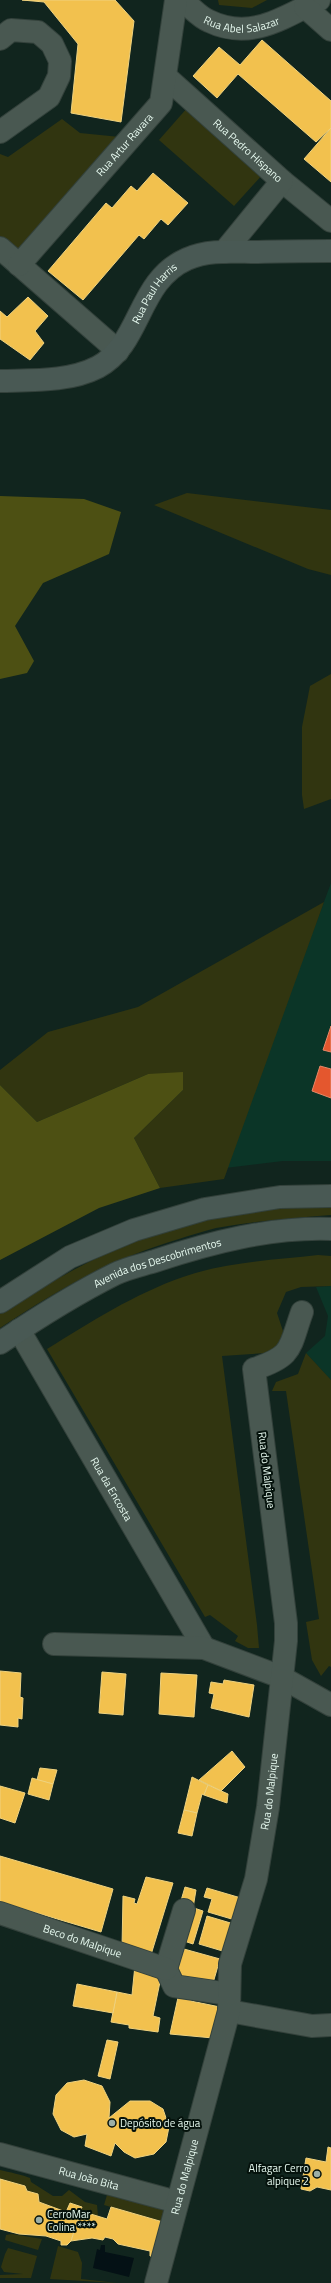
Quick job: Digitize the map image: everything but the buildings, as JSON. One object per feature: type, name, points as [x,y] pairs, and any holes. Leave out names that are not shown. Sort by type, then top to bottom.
[{"type":"main road","name":"Rua Paul Harris","points":[[0,381],[53,379],[77,375],[99,366],[118,351],[128,336],[150,292],[160,279],[174,266],[186,259],[203,253],[331,251]]},
{"type":"main road","points":[[0,1302],[70,1257],[134,1230],[204,1209],[280,1197],[331,1196]]},
{"type":"main road","name":"Avenida dos Descobrimentos","points":[[0,1343],[19,1330],[116,1274],[182,1252],[252,1234],[307,1228],[331,1229]]},
{"type":"street","name":"Rua Artur Ravara","points":[[18,265],[161,103],[166,77],[176,0]]},
{"type":"street","name":"Rua Abel Salazar","points":[[182,0],[208,21],[228,29],[263,27],[312,4],[331,30]]},
{"type":"street","points":[[0,39],[11,30],[38,32],[52,44],[60,61],[59,76],[49,97],[0,132]]},
{"type":"street","name":"Rua Pedro Hispano","points":[[166,77],[282,181],[331,220]]},
{"type":"street","points":[[224,252],[282,181]]},
{"type":"street","points":[[0,248],[118,351]]},
{"type":"street","name":"Rua do Malpique","points":[[156,2283],[229,2003],[230,1964],[256,1879],[268,1807],[286,1623],[254,1369],[277,1361],[288,1351],[302,1312]]},
{"type":"street","name":"Rua da Encosta","points":[[19,1330],[204,1648]]},
{"type":"street","points":[[54,1644],[204,1648],[281,1678],[331,1705]]},
{"type":"street","points":[[184,1910],[166,1969],[174,1986],[312,2026],[331,2025]]},
{"type":"street","name":"Beco do Malpique","points":[[0,1913],[166,1969]]},
{"type":"street","name":"Rua João Bita","points":[[0,2154],[177,2202]]},
{"type":"shaded area","points":[[218,0],[267,0],[252,8],[219,5]]},
{"type":"shaded area","points":[[188,107],[264,173],[234,206],[159,140]]},
{"type":"shaded area","points":[[62,119],[80,133],[120,137],[18,251],[0,236],[0,154],[8,157]]},
{"type":"shaded area","points":[[187,493],[331,510],[331,575],[308,569],[154,505]]},
{"type":"shaded area","points":[[0,496],[84,499],[121,512],[109,554],[43,583],[15,626],[34,661],[27,673],[0,679]]},
{"type":"shaded area","points":[[331,674],[331,799],[304,809],[302,795],[302,727],[310,686]]},
{"type":"shaded area","points":[[331,883],[331,1161],[283,1161],[225,1168]]},
{"type":"shaded area","points":[[324,902],[224,1179],[160,1188],[134,1138],[183,1090],[148,1074],[37,1122],[0,1085],[0,1070],[48,1032],[138,1007]]},
{"type":"shaded area","points":[[183,1072],[183,1090],[134,1138],[160,1188],[99,1208],[0,1260],[0,1085],[37,1122],[148,1074]]},
{"type":"shaded area","points":[[296,1206],[331,1206],[331,1215],[216,1228],[154,1247],[86,1276],[43,1300],[0,1328],[0,1314],[76,1268],[130,1243],[158,1232],[215,1217]]},
{"type":"shaded area","points":[[318,1255],[331,1256],[331,1286],[301,1287],[286,1292],[277,1313],[283,1331],[280,1345],[267,1353],[222,1356],[257,1625],[259,1648],[248,1648],[235,1641],[238,1636],[210,1615],[205,1617],[47,1349],[130,1300],[183,1277],[233,1265]]},
{"type":"shaded area","points":[[331,1286],[331,1380],[306,1353],[325,1336],[328,1316],[316,1287]]},
{"type":"shaded area","points":[[306,1353],[331,1380],[331,1667],[329,1666],[321,1676],[312,1660],[306,1622],[319,1619],[286,1391],[272,1391],[276,1382],[298,1374]]},
{"type":"shaded area","points":[[0,2170],[30,2178],[31,2182],[53,2196],[62,2196],[69,2190],[85,2202],[97,2205],[98,2216],[81,2211],[82,2207],[70,2203],[66,2212],[39,2202],[38,2194],[27,2191],[25,2186],[0,2179]]},
{"type":"shaded area","points":[[107,2195],[163,2209],[170,2224],[104,2205]]},
{"type":"shaded area","points":[[12,2234],[42,2239],[38,2250],[5,2240],[6,2235]]},
{"type":"shaded area","points":[[101,2245],[105,2245],[105,2252],[134,2258],[129,2277],[93,2268],[97,2249],[100,2250]]},
{"type":"shaded area","points":[[58,2246],[78,2252],[82,2263],[81,2279],[117,2283],[50,2279]]},
{"type":"shaded area","points":[[8,2248],[37,2256],[31,2278],[0,2278],[0,2275],[23,2274],[4,2272],[1,2267]]},
{"type":"place","name":"Depósito de água","points":[[112,2123]]},
{"type":"place","name":"Alfagar Cerro alpique 2","points":[[317,2174]]},
{"type":"place","name":"CerroMar Colina ****","points":[[39,2220]]}]
